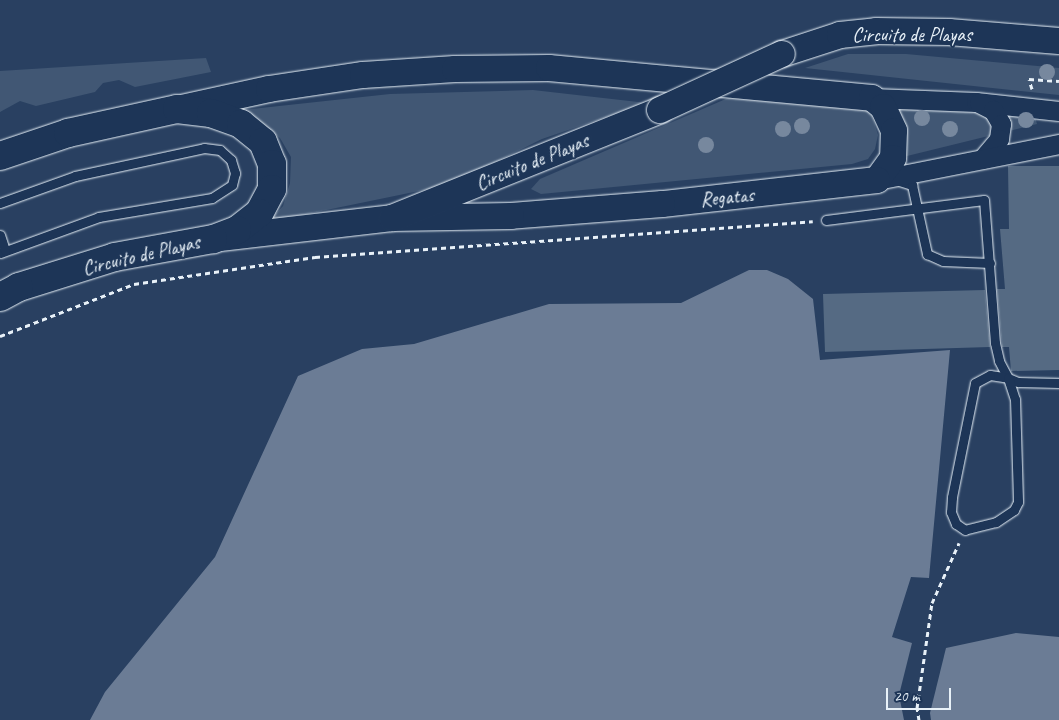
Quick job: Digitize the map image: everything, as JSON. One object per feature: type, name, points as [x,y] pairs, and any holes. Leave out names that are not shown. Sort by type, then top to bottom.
[{"type":"highway","points":[[0,156],[68,133],[178,109],[211,113],[241,124],[263,142],[272,164],[272,188],[259,213],[237,230],[213,238]]},
{"type":"highway","name":"Circuito de Playas","points":[[0,297],[19,287],[115,257],[213,238]]},
{"type":"main road","name":"Circuito de Playas","points":[[213,238],[392,218],[660,110],[782,54],[840,35],[876,30],[949,32],[1059,41]]},
{"type":"main road","points":[[178,109],[269,89],[364,76],[455,69],[549,68],[872,98],[890,118],[896,144],[890,164],[877,180]]},
{"type":"main road","name":"Regatas","points":[[392,218],[530,215],[877,180]]},
{"type":"street","points":[[872,98],[976,102],[1059,111]]},
{"type":"street","points":[[976,102],[993,110],[1001,124],[999,139],[982,159]]},
{"type":"street","name":"Regatas","points":[[877,180],[1059,144]]},
{"type":"lane","points":[[0,203],[75,176],[204,148],[220,150],[231,160],[235,172],[232,185],[212,198],[99,217],[3,251],[0,236]]},
{"type":"lane","points":[[877,180],[912,185],[927,254],[943,261],[990,263]]},
{"type":"lane","points":[[826,220],[984,200],[995,343],[999,361],[1008,378],[1015,399],[1018,502],[1014,510],[996,522],[965,530],[956,524],[951,512],[975,383],[990,376],[1008,378],[1018,382],[1059,383]]},
{"type":"path","points":[[0,336],[134,284],[315,257],[826,220]]},
{"type":"path","points":[[919,720],[917,708],[932,603],[965,530]]},
{"type":"shaded area","points":[[848,54],[906,54],[1059,68],[1059,95],[805,68]]},
{"type":"shaded area","points":[[206,58],[211,72],[135,87],[119,80],[103,83],[95,92],[36,106],[20,101],[0,112],[0,71]]},
{"type":"shaded area","points":[[533,90],[647,103],[542,139],[448,185],[268,222],[283,206],[290,183],[291,157],[280,138],[260,123],[232,111],[390,94]]},
{"type":"shaded area","points":[[735,95],[870,110],[878,135],[875,149],[868,159],[852,164],[541,194],[531,189],[540,179]]},
{"type":"shaded area","points":[[898,100],[1035,117],[1037,124],[907,156],[904,155]]},
{"type":"shaded area","points":[[749,270],[767,270],[788,279],[813,299],[820,360],[950,350],[929,578],[911,577],[892,637],[912,643],[899,695],[904,720],[90,720],[105,692],[215,557],[298,376],[362,349],[414,344],[549,304],[681,303]]},
{"type":"shaded area","points":[[1016,633],[1059,637],[1059,720],[931,720],[930,713],[946,648]]},
{"type":"building","points":[[1008,166],[1059,166],[1059,370],[1011,371],[1009,347],[1002,347],[997,289],[1005,289],[1000,229],[1009,229]]},
{"type":"building","points":[[985,290],[990,347],[825,352],[823,294]]}]
